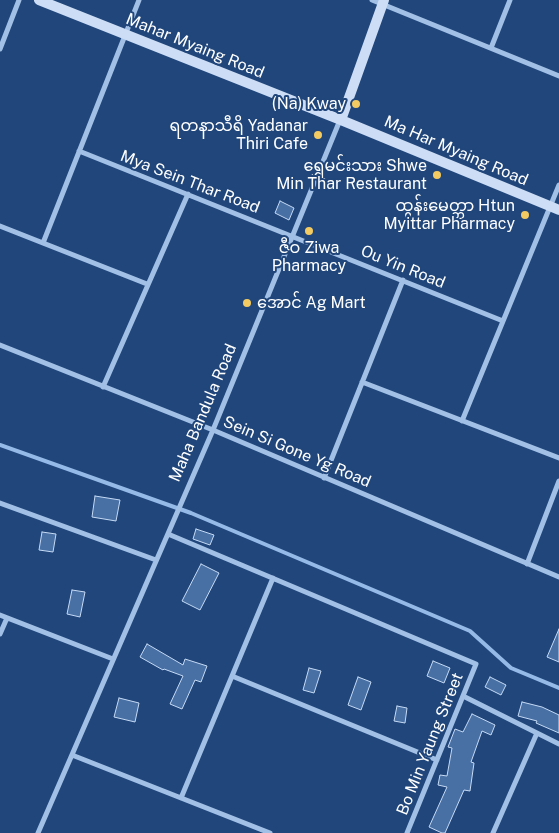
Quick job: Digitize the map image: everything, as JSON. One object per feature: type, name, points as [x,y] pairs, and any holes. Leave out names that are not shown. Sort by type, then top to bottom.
[{"type":"street","points":[[0,49],[18,0]]},
{"type":"street","name":"Mahar Myaing Road","points":[[39,0],[341,120]]},
{"type":"street","points":[[42,243],[139,0]]},
{"type":"street","points":[[372,0],[383,2],[559,76]]},
{"type":"street","points":[[491,48],[510,0]]},
{"type":"street","name":"Maha Bandula Road","points":[[38,833],[213,430],[341,120],[383,2]]},
{"type":"street","name":"Ma Har Myaing Road","points":[[341,120],[554,208]]},
{"type":"street","name":"Mya Sein Thar Road","points":[[79,151],[292,235]]},
{"type":"street","points":[[462,421],[503,321],[554,208],[559,185]]},
{"type":"street","points":[[103,387],[188,194]]},
{"type":"street","points":[[0,226],[147,284]]},
{"type":"street","name":"Ou Yin Road","points":[[292,235],[503,321]]},
{"type":"street","points":[[324,478],[403,280]]},
{"type":"street","name":"Sein Si Gone Yg Road","points":[[0,345],[213,430],[559,577]]},
{"type":"street","points":[[362,382],[559,458]]},
{"type":"street","points":[[527,564],[559,481]]},
{"type":"street","points":[[0,503],[156,560]]},
{"type":"street","points":[[168,534],[273,578],[181,798]]},
{"type":"street","name":"Bo Min Yaung Street","points":[[273,578],[476,664],[408,833]]},
{"type":"street","points":[[0,615],[113,659]]},
{"type":"street","points":[[0,634],[7,618]]},
{"type":"street","points":[[232,676],[437,760]]},
{"type":"street","points":[[463,696],[559,744]]},
{"type":"street","points":[[493,833],[537,733]]},
{"type":"street","points":[[72,755],[270,833]]},
{"type":"building","points":[[280,201],[294,208],[289,220],[275,213]]},
{"type":"building","points":[[95,496],[120,500],[116,521],[92,517]]},
{"type":"building","points":[[196,529],[214,535],[210,545],[193,539]]},
{"type":"building","points":[[42,532],[56,534],[53,552],[39,550]]},
{"type":"building","points":[[201,564],[219,573],[200,610],[182,601]]},
{"type":"building","points":[[72,590],[85,592],[80,617],[67,614]]},
{"type":"building","points":[[559,629],[559,662],[547,657]]},
{"type":"building","points":[[147,644],[183,665],[185,659],[207,666],[201,682],[195,680],[182,709],[170,704],[183,676],[163,670],[140,657]]},
{"type":"building","points":[[433,661],[450,668],[444,683],[427,676]]},
{"type":"building","points":[[309,668],[321,671],[314,693],[303,690]]},
{"type":"building","points":[[358,677],[371,682],[361,710],[348,705]]},
{"type":"building","points":[[490,677],[506,685],[501,695],[485,687]]},
{"type":"building","points":[[119,698],[139,703],[135,722],[114,717]]},
{"type":"building","points":[[522,702],[542,707],[559,715],[559,733],[536,723],[537,721],[518,716]]},
{"type":"building","points":[[397,706],[407,708],[405,723],[394,721]]},
{"type":"building","points":[[472,714],[495,725],[491,735],[482,731],[471,762],[474,763],[470,791],[464,790],[445,833],[442,833],[429,827],[447,787],[438,785],[440,775],[447,776],[452,748],[448,747],[455,729],[463,732]]},
{"type":"waterway","points":[[0,445],[191,513],[470,631],[511,668],[559,688]]},
{"type":"place","name":"(Na) Kway","points":[[356,104]]},
{"type":"place","name":"ရတနာသီရိ Yadanar Thiri Cafe","points":[[318,135]]},
{"type":"place","name":"ရွှေမင်းသား Shwe Min Thar Restaurant","points":[[437,175]]},
{"type":"place","name":"ထွန်းမေတ္တာ Htun Myittar Pharmacy","points":[[525,215]]},
{"type":"place","name":"ဇီဝ Ziwa Pharmacy","points":[[309,231]]},
{"type":"place","name":"အောင် Ag Mart","points":[[247,303]]}]
